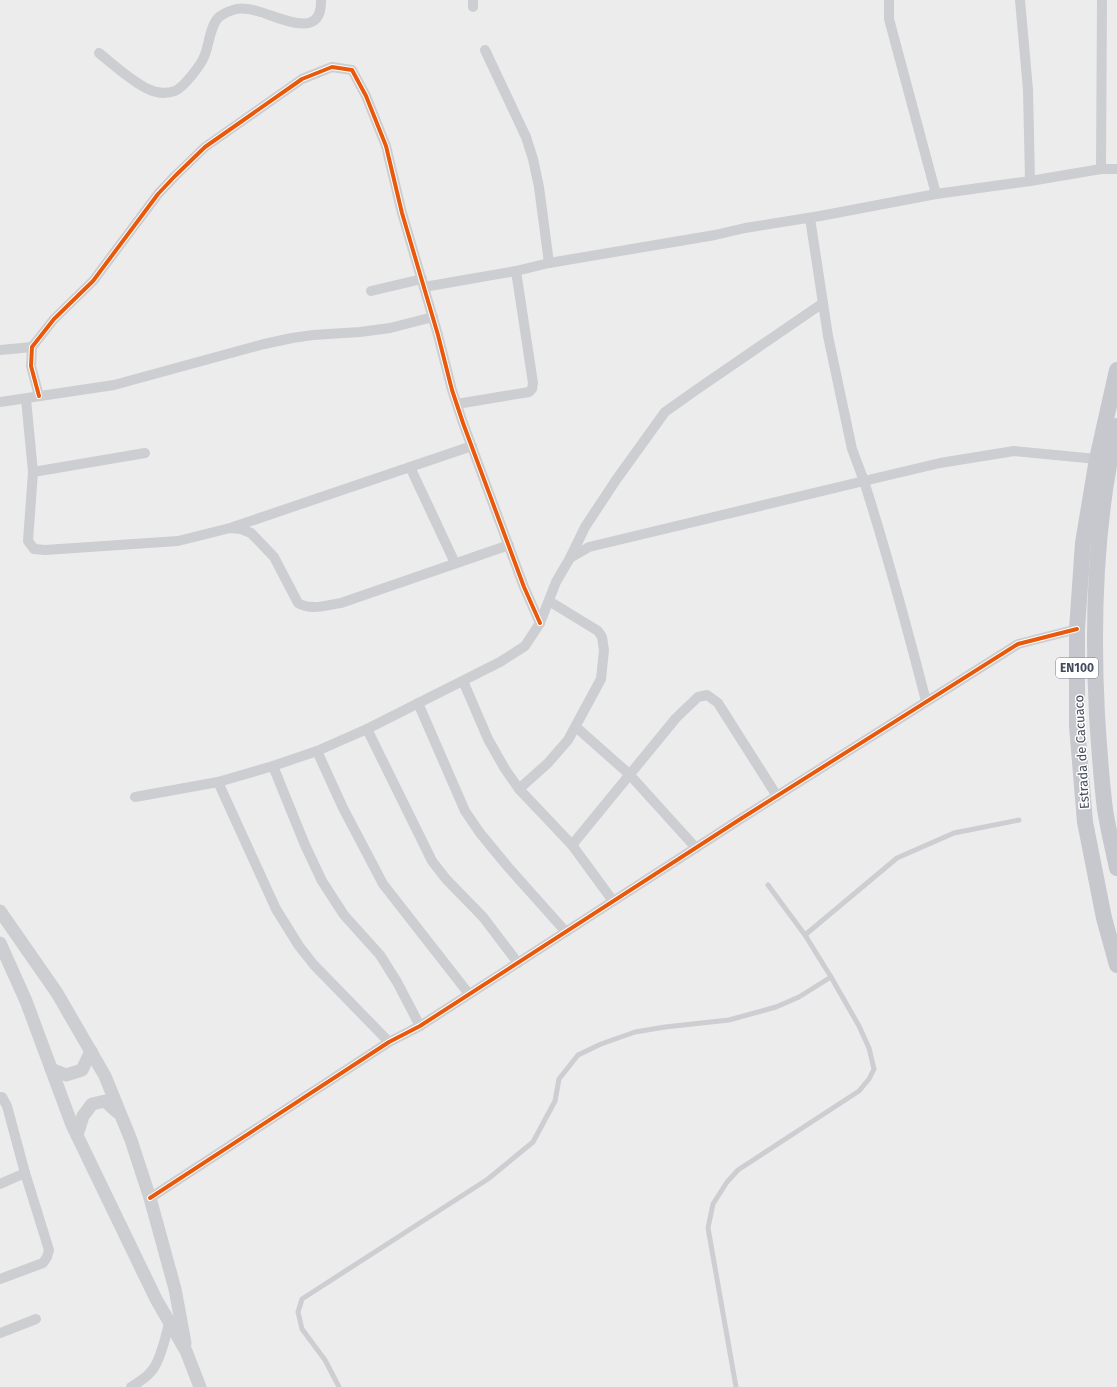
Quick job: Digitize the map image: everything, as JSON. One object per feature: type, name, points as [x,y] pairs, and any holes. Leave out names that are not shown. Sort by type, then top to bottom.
[{"type":"main road","name":"Estrada de Cacuaco","points":[[1117,370],[1097,459],[1084,543],[1077,628],[1078,726],[1086,822],[1104,918],[1117,965]]},
{"type":"main road","name":"Estrada de Cacuaco","points":[[1117,426],[1104,498],[1097,564],[1094,626],[1099,750],[1105,809],[1117,868]]},
{"type":"street","points":[[98,54],[148,90],[162,94],[176,91],[192,76],[204,57],[213,28],[219,17],[233,10],[246,8],[286,22],[309,23],[317,19],[321,10],[321,0]]},
{"type":"street","points":[[888,0],[889,19],[936,194]]},
{"type":"street","points":[[1020,0],[1028,90],[1030,182]]},
{"type":"street","points":[[1101,169],[1102,0]]},
{"type":"street","points":[[485,50],[526,137],[533,159],[539,187],[549,263]]},
{"type":"street","points":[[38,396],[31,366],[32,347],[54,319],[93,281],[158,194],[205,147],[302,79],[332,67],[352,70],[366,96],[386,146],[402,213],[457,404],[524,587],[540,623]]},
{"type":"street","points":[[371,291],[516,271],[549,263],[810,218],[936,194],[1030,182],[1101,169],[1117,169]]},
{"type":"street","points":[[810,218],[828,336],[852,449],[885,545],[926,701]]},
{"type":"street","points":[[457,404],[529,392],[532,389],[533,383],[516,271]]},
{"type":"street","points":[[135,797],[218,782],[274,766],[317,751],[367,729],[463,681],[500,662],[525,646],[540,623],[556,582],[585,527],[616,480],[665,412],[823,304]]},
{"type":"street","points":[[0,402],[114,385],[264,344],[292,338],[383,329],[433,317]]},
{"type":"street","points":[[0,350],[32,347]]},
{"type":"street","points":[[26,399],[33,472],[28,541],[34,549],[45,550],[178,541],[230,528],[472,446]]},
{"type":"street","points":[[570,558],[589,547],[940,463],[1014,451],[1097,459]]},
{"type":"street","points":[[33,472],[145,453]]},
{"type":"street","points":[[410,467],[455,563]]},
{"type":"street","points":[[230,528],[241,529],[251,533],[274,557],[298,602],[303,606],[312,607],[341,603],[509,545]]},
{"type":"street","points":[[519,789],[548,763],[568,740],[601,679],[604,650],[602,637],[598,631],[549,601]]},
{"type":"street","points":[[150,1198],[388,1042],[420,1026],[777,796],[1018,644],[1077,628]]},
{"type":"street","points":[[463,681],[496,754],[519,789],[572,845],[614,901]]},
{"type":"street","points":[[572,845],[676,718],[698,697],[707,695],[718,703],[777,796]]},
{"type":"street","points":[[418,703],[465,811],[508,867],[566,932]]},
{"type":"street","points":[[576,727],[629,774],[696,848]]},
{"type":"street","points":[[367,729],[432,862],[446,879],[483,917],[518,963]]},
{"type":"street","points":[[317,751],[383,884],[469,994]]},
{"type":"street","points":[[274,766],[305,845],[322,881],[344,915],[380,955],[397,982],[420,1026]]},
{"type":"street","points":[[218,782],[276,909],[299,946],[314,965],[388,1042]]},
{"type":"street","points":[[0,911],[57,992],[105,1076],[122,1116],[150,1198],[175,1289],[186,1351]]},
{"type":"street","points":[[0,942],[26,1001],[77,1135],[156,1299],[186,1351],[200,1387]]},
{"type":"street","points":[[51,1069],[66,1075],[82,1070],[91,1051]]},
{"type":"street","points":[[0,1097],[7,1106],[24,1173],[50,1250],[43,1263],[0,1279]]},
{"type":"street","points":[[77,1135],[83,1116],[92,1104],[105,1101],[122,1116]]},
{"type":"street","points":[[0,1184],[24,1173]]},
{"type":"street","points":[[0,1333],[36,1318]]},
{"type":"street","points":[[131,1387],[143,1380],[154,1369],[170,1323]]},
{"type":"lane","points":[[805,935],[897,858],[954,833],[1019,820]]},
{"type":"lane","points":[[736,1387],[708,1228],[713,1204],[727,1182],[738,1170],[859,1091],[869,1079],[874,1069],[869,1048],[859,1026],[831,977],[805,935],[768,885]]},
{"type":"lane","points":[[339,1387],[325,1360],[302,1329],[298,1312],[302,1299],[488,1179],[533,1142],[555,1101],[559,1079],[578,1055],[601,1044],[635,1032],[729,1020],[769,1009],[799,997],[831,977]]},
{"type":"cycle path","points":[[39,396],[31,366],[32,347],[54,319],[93,281],[158,194],[175,176],[205,147],[302,79],[332,67],[352,70],[366,96],[386,146],[402,213],[438,335],[452,390],[463,423],[524,587],[540,623]]},
{"type":"cycle path","points":[[150,1198],[389,1042],[420,1026],[742,818],[1018,644],[1077,629]]}]
